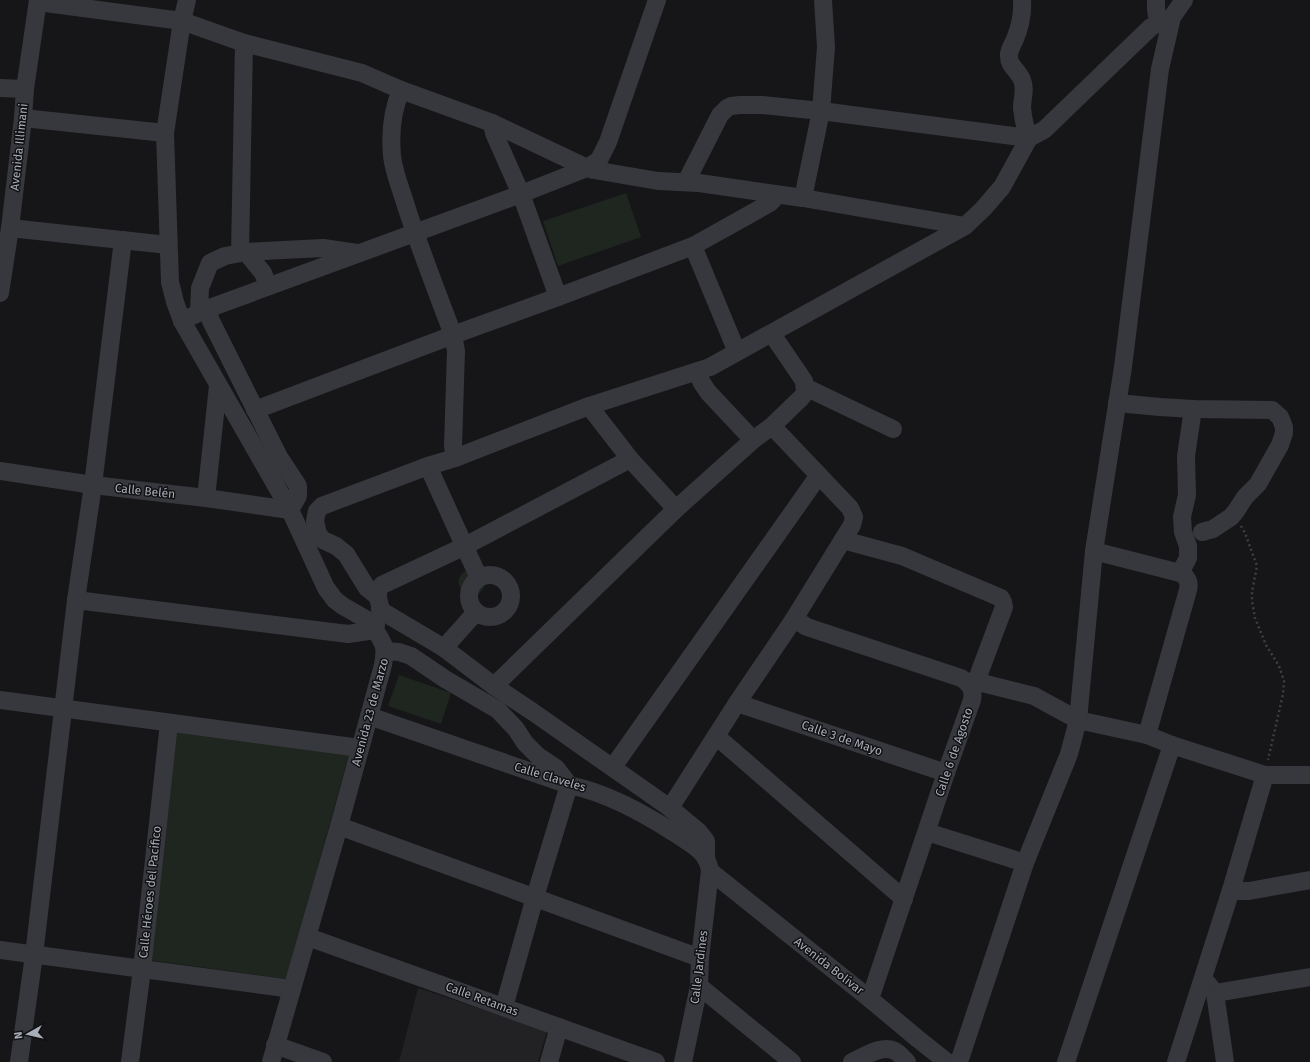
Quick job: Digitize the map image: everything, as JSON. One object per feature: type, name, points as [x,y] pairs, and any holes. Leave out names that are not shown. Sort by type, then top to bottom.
[{"type":"street","points":[[187,0],[182,21],[165,133],[170,282],[175,302],[182,321],[290,510],[326,588],[330,594],[343,606],[377,615]]},
{"type":"street","points":[[182,321],[203,311],[268,286],[522,194],[587,168],[599,160],[608,142],[657,0]]},
{"type":"street","points":[[803,198],[820,111],[826,47],[823,0]]},
{"type":"street","points":[[1022,0],[1021,21],[1015,40],[1010,48],[1009,57],[1011,65],[1022,80],[1024,90],[1022,107],[1023,119],[1029,138]]},
{"type":"street","points":[[1156,0],[1156,14],[1158,19],[1166,20]]},
{"type":"street","points":[[377,615],[367,588],[346,554],[336,546],[323,540],[318,534],[315,521],[317,511],[322,506],[428,466],[455,458],[589,406],[710,367],[965,226],[983,209],[1002,187],[1029,138],[1044,130],[1151,27],[1166,20],[1184,0]]},
{"type":"street","points":[[38,1],[182,21],[244,43],[362,73],[401,90],[492,124],[594,170],[658,182],[686,182],[803,198],[965,226]]},
{"type":"street","name":"Avenida Illimani","points":[[0,293],[2,258],[10,228],[25,90],[38,1]]},
{"type":"street","points":[[957,1061],[1025,863],[1069,754],[1078,720],[1094,552],[1117,403],[1166,20]]},
{"type":"street","points":[[244,43],[243,253],[263,273],[268,286]]},
{"type":"street","points":[[0,88],[25,90]]},
{"type":"street","points":[[401,90],[393,115],[391,140],[392,156],[395,172],[414,233],[453,335],[456,352],[453,446],[455,458]]},
{"type":"street","points":[[686,182],[720,115],[727,108],[740,104],[820,111],[1029,138]]},
{"type":"street","points":[[23,118],[165,133]]},
{"type":"street","points":[[492,124],[494,133],[522,194],[558,297]]},
{"type":"street","points":[[255,410],[693,246],[770,203],[775,194]]},
{"type":"street","points":[[10,228],[168,245]]},
{"type":"street","points":[[19,1062],[34,955],[76,600],[93,485],[123,240]]},
{"type":"street","points":[[693,246],[737,352]]},
{"type":"street","points":[[290,510],[298,496],[298,486],[279,457],[211,321],[203,311],[200,288],[210,263],[225,256],[243,253],[323,248],[358,254]]},
{"type":"street","points":[[494,686],[676,509],[752,440],[772,426],[805,393],[804,381],[772,334]]},
{"type":"street","points":[[697,372],[708,392],[752,440]]},
{"type":"street","points":[[206,498],[218,386]]},
{"type":"street","points":[[805,387],[894,429]]},
{"type":"street","points":[[1117,403],[1193,409],[1272,410],[1280,417],[1283,422],[1284,433],[1280,445],[1258,484],[1245,497],[1231,517],[1213,529],[1202,532]]},
{"type":"street","points":[[589,406],[630,459],[676,509]]},
{"type":"street","points":[[1180,573],[1188,558],[1188,546],[1183,532],[1182,517],[1187,495],[1186,456],[1193,409]]},
{"type":"street","points":[[670,808],[737,703],[794,619],[854,521],[853,512],[772,426]]},
{"type":"street","points":[[377,615],[378,591],[382,585],[465,546],[630,459]]},
{"type":"street","points":[[428,466],[479,578]]},
{"type":"street","name":"Calle Belén","points":[[0,471],[93,485],[206,498],[290,510]]},
{"type":"street","points":[[613,767],[818,474]]},
{"type":"street","name":"Calle 6 de Agosto","points":[[843,540],[902,556],[1001,598],[1004,602],[1004,607],[975,685],[972,700],[870,999]]},
{"type":"street","points":[[1094,552],[1180,573],[1186,576],[1189,585],[1147,735]]},
{"type":"street","points":[[492,575],[505,581],[511,594],[511,601],[508,608],[496,617],[482,616],[476,612],[472,607],[469,594],[471,588],[479,578],[492,575]]},
{"type":"street","points":[[76,600],[348,634],[377,615]]},
{"type":"street","points":[[444,648],[476,612]]},
{"type":"street","name":"Calle Jardines","points":[[377,615],[444,648],[494,686],[613,767],[670,808],[699,832],[706,841],[708,865],[699,986],[683,1062]]},
{"type":"street","name":"Avenida 23 de Marzo","points":[[273,1054],[308,937],[384,665],[385,646],[377,615]]},
{"type":"street","points":[[794,619],[806,627],[961,678],[975,685],[986,683],[1034,696],[1078,720],[1147,735],[1172,745],[1265,775],[1310,775]]},
{"type":"street","points":[[385,651],[399,652],[411,656],[445,679],[498,710],[516,729],[525,743],[538,756],[556,768],[569,785],[504,1007]]},
{"type":"street","points":[[0,700],[360,748]]},
{"type":"street","name":"Calle 3 de Mayo","points":[[737,703],[946,773]]},
{"type":"street","points":[[516,729],[533,712]]},
{"type":"street","name":"Calle Claveles","points":[[369,716],[569,785],[589,789],[645,814],[692,844],[703,854],[708,865]]},
{"type":"street","name":"Calle Héroes del Pacifico","points":[[130,1062],[142,969],[169,723]]},
{"type":"street","points":[[716,736],[904,900]]},
{"type":"street","points":[[1066,1062],[1172,745]]},
{"type":"street","points":[[1176,1062],[1231,890],[1265,775]]},
{"type":"street","points":[[339,826],[700,958]]},
{"type":"street","points":[[927,832],[1025,863]]},
{"type":"street","name":"Avenida Bolívar","points":[[708,865],[918,1039],[957,1061]]},
{"type":"street","points":[[1231,890],[1239,892],[1249,891],[1310,880]]},
{"type":"street","name":"Calle Retamas","points":[[308,937],[656,1062]]},
{"type":"street","points":[[0,950],[292,989]]},
{"type":"street","points":[[1215,993],[1310,977]]},
{"type":"street","points":[[1202,980],[1210,986],[1215,993],[1225,1062]]},
{"type":"street","points":[[699,986],[792,1062]]},
{"type":"street","points":[[549,1062],[559,1027]]},
{"type":"street","points":[[852,1062],[878,1050],[888,1049],[896,1051],[907,1062]]},
{"type":"street","points":[[273,1054],[323,1062]]},
{"type":"path","points":[[1231,517],[1240,525],[1245,533],[1257,566],[1252,592],[1253,610],[1266,645],[1279,666],[1284,681],[1284,694],[1265,775]]},
{"type":"shaded area","points":[[626,193],[641,237],[558,266],[543,221]]},
{"type":"shaded area","points":[[467,570],[485,583],[481,591],[476,595],[470,595],[460,588],[458,582],[460,576]]},
{"type":"shaded area","points":[[399,675],[451,693],[441,724],[388,706]]},
{"type":"shaded area","points":[[176,729],[349,754],[287,979],[149,960]]},
{"type":"shaded area","points":[[418,988],[547,1031],[538,1062],[399,1062]]}]
